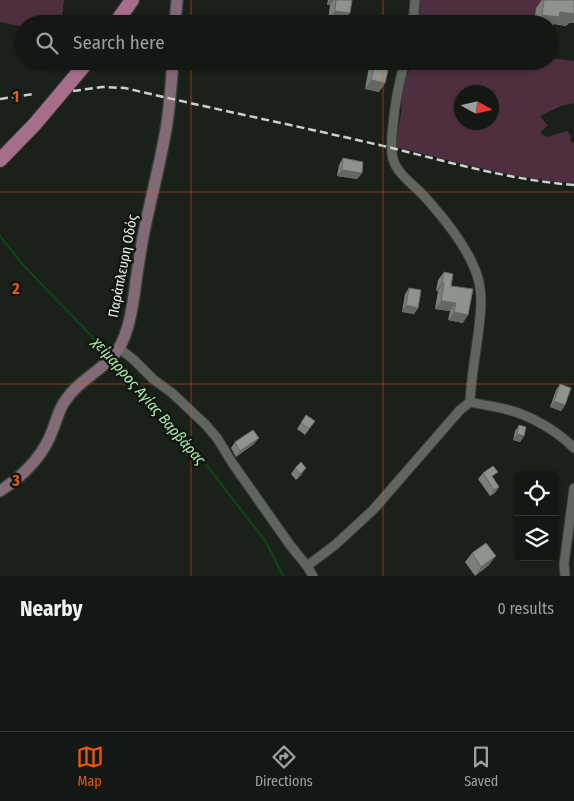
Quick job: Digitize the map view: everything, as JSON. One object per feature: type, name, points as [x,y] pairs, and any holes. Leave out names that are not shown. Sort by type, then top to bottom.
[{"type":"main road","points":[[121,15],[132,0]]},
{"type":"main road","points":[[0,160],[35,124],[80,70]]},
{"type":"street","points":[[176,15],[177,0]]},
{"type":"street","points":[[414,15],[415,0]]},
{"type":"street","name":"Παράπλευρη Οδός","points":[[0,491],[16,480],[41,453],[64,402],[79,384],[99,369],[117,350],[123,340],[130,318],[143,237],[163,146],[171,99],[173,70]]},
{"type":"street","points":[[307,566],[335,545],[373,510],[460,410],[470,402],[480,322],[479,282],[468,254],[441,216],[403,175],[392,158],[392,132],[396,96],[403,70]]},
{"type":"street","points":[[117,350],[134,360],[205,424],[290,545],[307,566],[312,576]]},
{"type":"street","points":[[470,402],[504,409],[529,418],[551,430],[574,448]]},
{"type":"street","points":[[565,576],[564,564],[574,488]]},
{"type":"shaded area","points":[[0,0],[64,0],[62,15],[15,15],[15,25],[0,22]]},
{"type":"shaded area","points":[[419,0],[574,0],[549,15],[418,15]]},
{"type":"shaded area","points":[[559,59],[574,61],[574,103],[561,106],[540,116],[548,126],[541,131],[541,134],[547,137],[567,131],[571,136],[570,141],[574,143],[574,183],[506,174],[395,147],[402,108],[401,95],[409,70],[559,70]]},
{"type":"building","points":[[336,0],[352,0],[350,13],[335,11]]},
{"type":"building","points":[[544,0],[574,0],[574,14],[560,12],[559,17],[559,15],[542,15]]},
{"type":"building","points":[[373,70],[388,70],[385,83],[371,80]]},
{"type":"building","points":[[343,158],[363,162],[362,173],[342,170]]},
{"type":"building","points":[[444,272],[453,274],[451,286],[473,289],[468,315],[454,312],[456,303],[441,301]]},
{"type":"building","points":[[409,288],[421,290],[418,308],[406,305]]},
{"type":"building","points":[[560,384],[571,388],[565,405],[554,401]]},
{"type":"building","points":[[306,415],[315,421],[309,429],[301,423]]},
{"type":"building","points":[[519,425],[526,427],[524,436],[517,434]]},
{"type":"building","points":[[253,430],[259,438],[240,451],[235,442]]},
{"type":"building","points":[[301,462],[306,468],[300,474],[295,468]]},
{"type":"building","points":[[493,466],[498,472],[492,476],[499,487],[494,490],[483,473]]},
{"type":"building","points":[[486,543],[496,556],[481,567],[472,553]]},
{"type":"waterway","name":"χείμαρρος Αγίας Βαρβάρας","points":[[0,236],[23,265],[110,355]]},
{"type":"waterway","name":"χείμαρρος Αγίας Βαρβάρας","points":[[113,359],[181,432],[266,542],[283,576]]},
{"type":"railway","points":[[73,91],[102,87],[125,88],[359,140],[482,170],[551,183],[574,185]]},
{"type":"railway","points":[[0,99],[33,94]]}]
